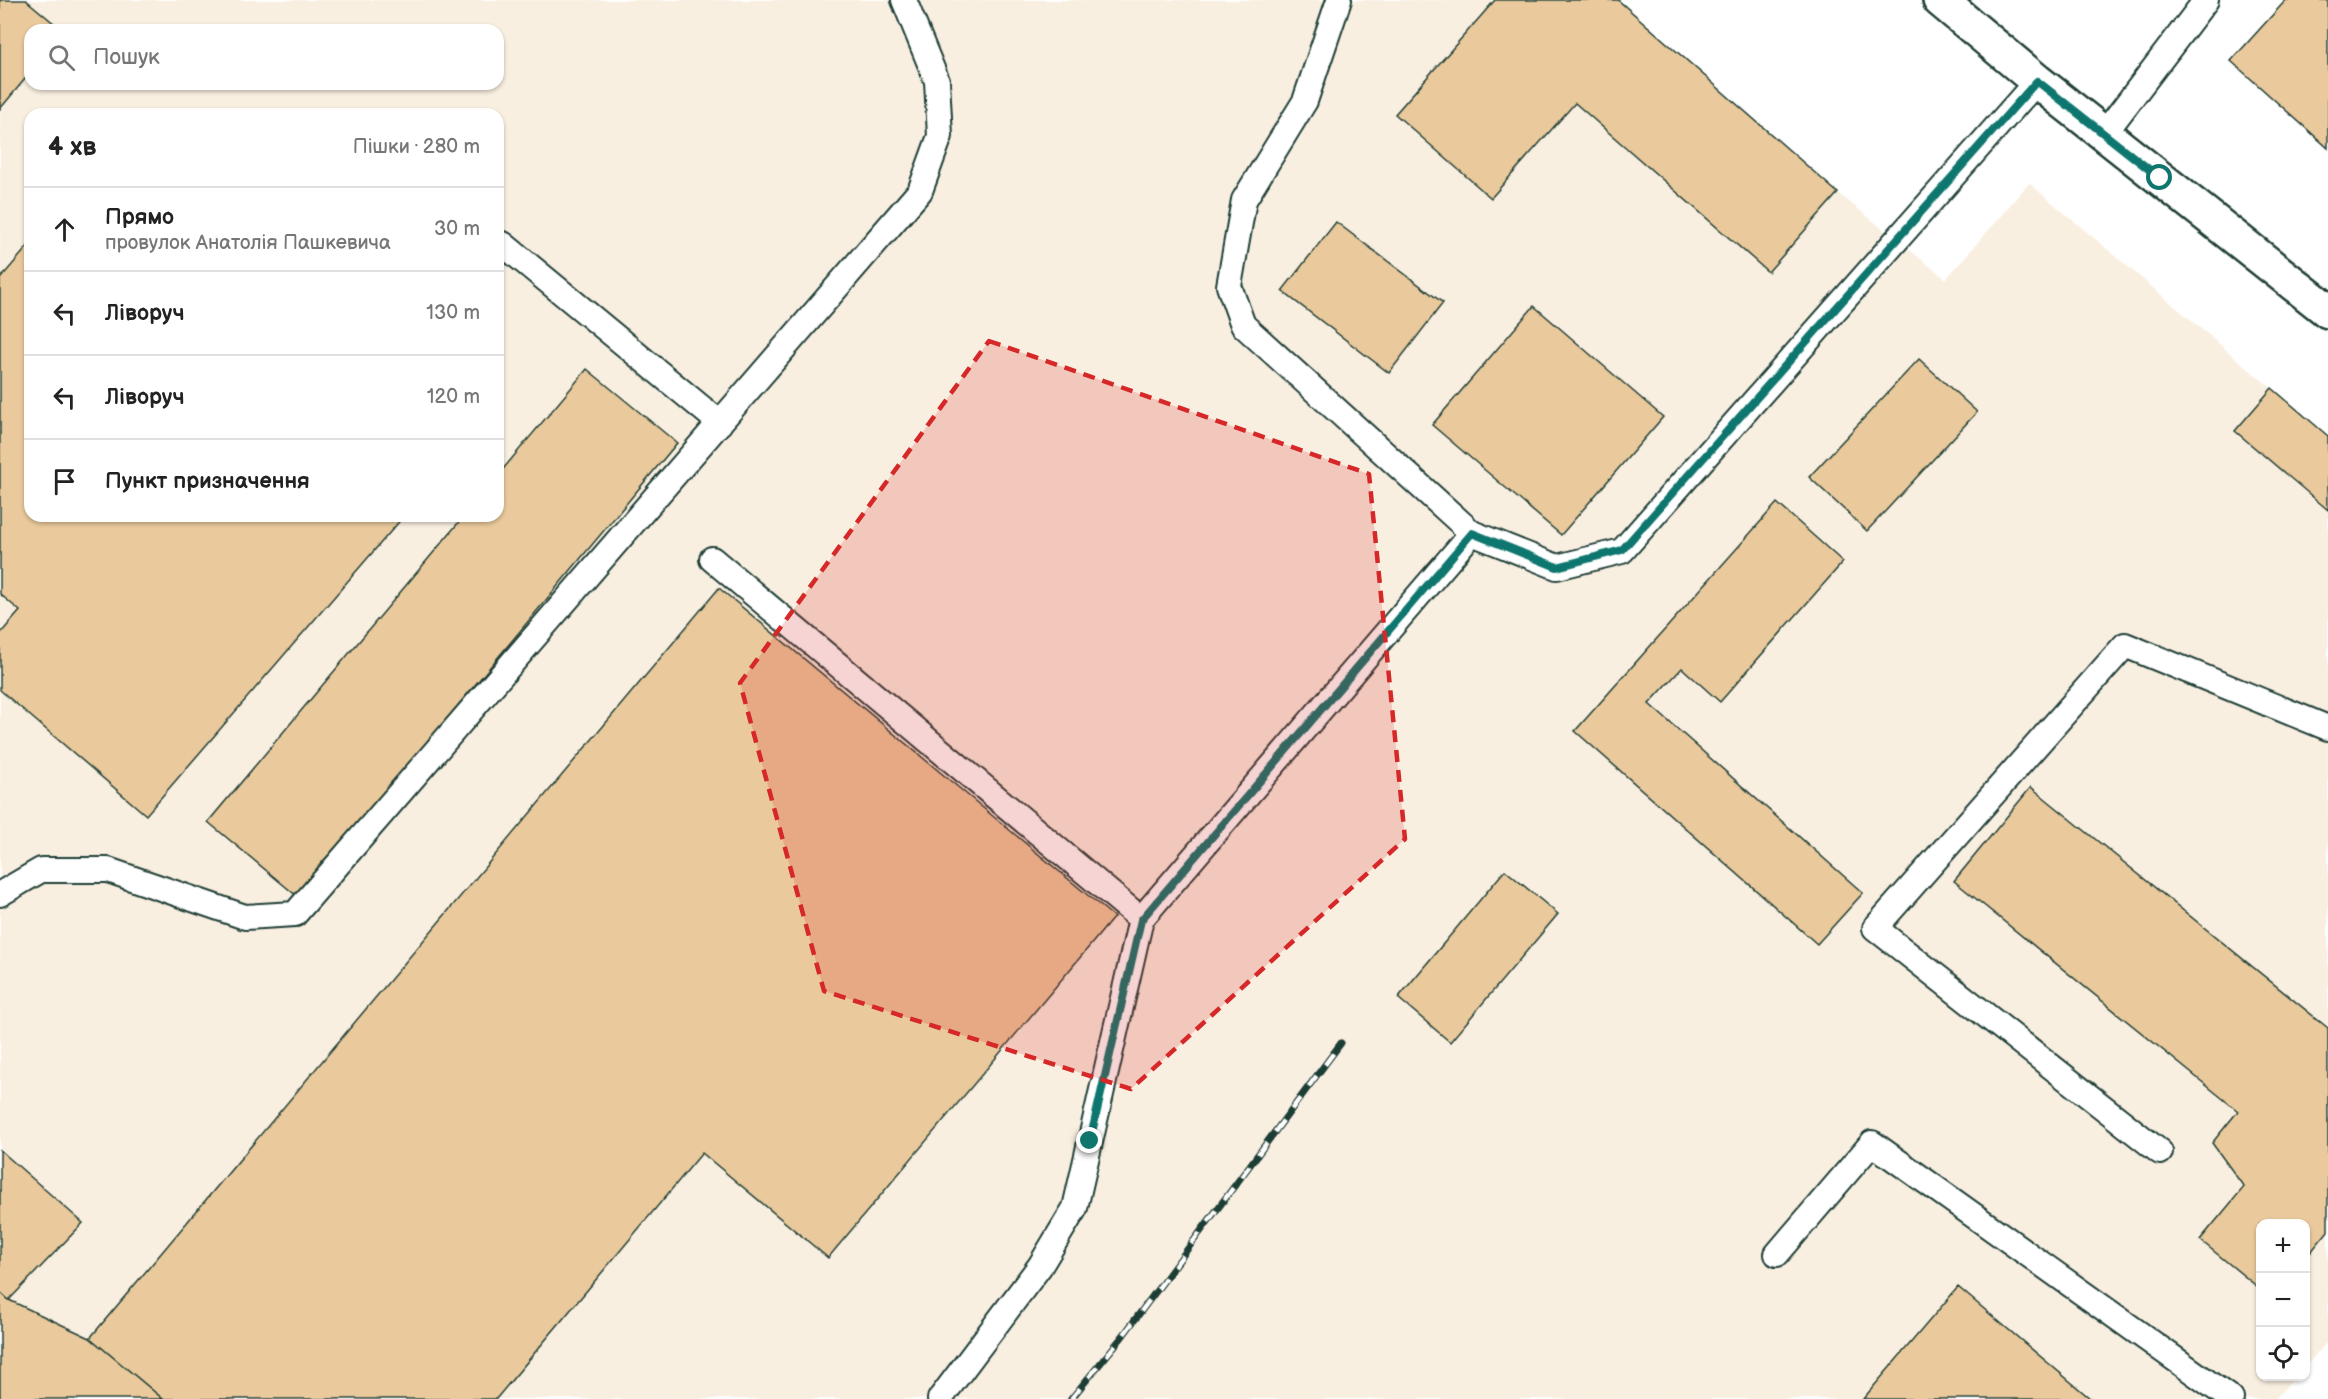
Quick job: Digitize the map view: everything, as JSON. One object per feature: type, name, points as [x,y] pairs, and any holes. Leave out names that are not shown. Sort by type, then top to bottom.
[{"type":"street","points":[[1940,0],[2037,81],[2328,311]]},
{"type":"lane","points":[[0,894],[41,870],[108,870],[245,917],[295,914],[920,191],[940,136],[937,81],[904,0]]},
{"type":"lane","points":[[1339,0],[1305,101],[1244,200],[1229,286],[1243,325],[1472,533],[1557,567],[1622,550],[2037,81]]},
{"type":"lane","points":[[2104,134],[2206,0]]},
{"type":"lane","points":[[504,244],[720,423]]},
{"type":"lane","points":[[940,1399],[1040,1266],[1074,1208],[1141,920],[1472,533]]},
{"type":"lane","points":[[712,559],[1141,920]]},
{"type":"lane","points":[[2160,1152],[1875,928],[2125,645],[2328,728]]},
{"type":"lane","points":[[1777,1254],[1872,1143],[2231,1399]]},
{"type":"highlighted area","points":[[989,341],[1369,474],[1405,839],[1131,1089],[824,991],[740,683]]},
{"type":"shaded area","points":[[0,0],[1618,0],[1838,193],[1946,279],[2029,183],[2328,436],[2328,1341],[2310,1361],[2310,1219],[2256,1219],[2256,1381],[2291,1381],[2275,1399],[0,1399]]},
{"type":"building","points":[[0,0],[26,0],[55,24],[24,24],[24,80],[0,109]]},
{"type":"building","points":[[1495,0],[1618,0],[1838,193],[1768,272],[1575,103],[1491,198],[1395,114]]},
{"type":"building","points":[[2286,0],[2328,0],[2328,148],[2231,61]]},
{"type":"building","points":[[1336,222],[1443,303],[1389,373],[1282,291]]},
{"type":"building","points":[[24,251],[24,522],[399,522],[146,815],[0,690],[0,634],[20,611],[0,594],[0,279]]},
{"type":"building","points":[[1534,306],[1663,417],[1561,535],[1432,425]]},
{"type":"building","points":[[1919,359],[1977,412],[1867,531],[1809,477]]},
{"type":"building","points":[[587,369],[677,443],[298,897],[208,822],[459,522],[504,522],[504,468]]},
{"type":"building","points":[[2272,388],[2328,436],[2328,510],[2235,431]]},
{"type":"building","points":[[1777,503],[1843,562],[1720,702],[1682,668],[1649,704],[1863,893],[1817,944],[1575,731]]},
{"type":"building","points":[[719,588],[1114,917],[828,1258],[702,1153],[496,1399],[163,1399],[90,1338]]},
{"type":"building","points":[[2031,787],[2328,1028],[2328,1231],[2310,1253],[2310,1219],[2256,1219],[2256,1286],[2200,1240],[2244,1187],[2212,1143],[2238,1111],[1954,881]]},
{"type":"building","points":[[1505,870],[1558,914],[1450,1042],[1398,998]]},
{"type":"building","points":[[0,1150],[83,1223],[9,1300],[0,1292]]},
{"type":"building","points":[[1958,1287],[2091,1399],[1863,1399]]},
{"type":"building","points":[[0,1292],[9,1300],[90,1338],[163,1399],[0,1399]]},
{"type":"railway","points":[[1071,1399],[1122,1337],[1341,1043]]},
{"type":"route","points":[[1090,1141],[1141,920],[1472,533],[1557,567],[1622,550],[2037,81],[2160,178]]}]
